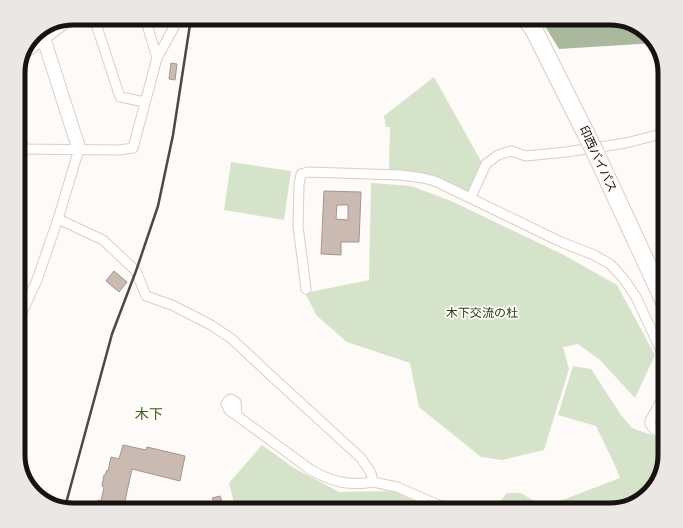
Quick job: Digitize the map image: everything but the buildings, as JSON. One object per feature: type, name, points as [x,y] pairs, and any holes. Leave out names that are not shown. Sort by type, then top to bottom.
[{"type":"highway","name":"印西バイパス","points":[[531,25],[596,154],[658,288]]},
{"type":"street","points":[[96,25],[120,97],[145,102]]},
{"type":"street","points":[[147,25],[158,58]]},
{"type":"street","points":[[25,148],[119,150],[133,148],[158,58],[174,25]]},
{"type":"street","points":[[25,306],[37,280],[58,219],[79,149],[42,36]]},
{"type":"street","points":[[471,197],[486,164],[498,155],[511,151],[526,156],[566,152],[626,143],[658,135]]},
{"type":"street","points":[[306,290],[298,226],[299,177],[303,173],[363,173],[410,176],[435,181],[471,197],[540,232],[594,255],[610,264],[623,278],[636,297],[658,345]]},
{"type":"street","points":[[58,219],[103,240],[136,271],[146,296],[172,305],[211,325],[232,339],[361,458],[372,473],[373,482]]},
{"type":"street","points":[[658,409],[651,417],[650,424],[655,430],[658,431]]},
{"type":"street","points":[[238,416],[311,470],[325,478],[358,485],[373,482],[397,487],[434,503]]},
{"type":"green space","points":[[544,25],[616,25],[631,30],[644,39],[648,43],[559,49]]},
{"type":"green space","points":[[434,77],[483,167],[468,192],[412,172],[389,170],[390,127],[386,127],[384,116]]},
{"type":"green space","points":[[231,162],[291,171],[284,220],[224,210]]},
{"type":"green space","name":"木下交流の杜","points":[[371,183],[411,186],[451,201],[562,254],[617,285],[655,355],[635,398],[600,360],[578,344],[563,347],[569,369],[544,450],[502,460],[481,457],[419,407],[410,363],[347,342],[317,316],[305,293],[369,280]]},
{"type":"green space","points":[[573,366],[591,369],[621,415],[632,428],[657,437],[658,461],[653,476],[648,484],[637,495],[620,502],[554,503],[620,478],[596,426],[558,415]]},
{"type":"green space","points":[[262,445],[294,468],[339,492],[394,491],[418,503],[234,503],[229,483]]},
{"type":"green space","points":[[507,493],[521,493],[537,503],[500,503]]},
{"type":"railway","points":[[66,502],[112,334],[136,271],[158,206],[173,135],[190,25]]},
{"type":"district","name":"木下","points":[[149,414]]}]
